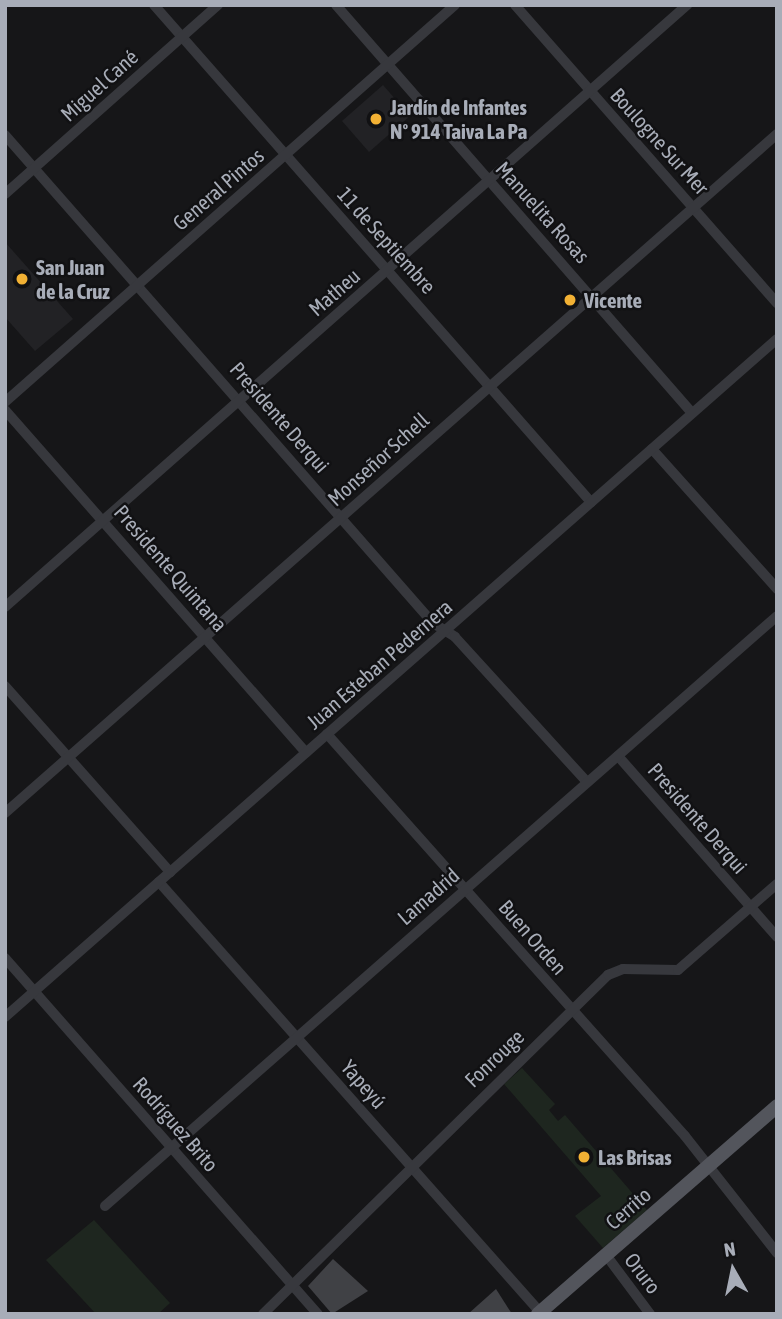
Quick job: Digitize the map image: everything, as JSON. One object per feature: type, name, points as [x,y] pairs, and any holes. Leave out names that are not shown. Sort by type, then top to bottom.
[{"type":"main road","name":"Cerrito","points":[[539,1313],[777,1106]]},
{"type":"street","name":"11 de Septiembre","points":[[154,5],[591,502]]},
{"type":"street","name":"Miguel Cané","points":[[5,194],[218,5]]},
{"type":"street","name":"Manuelita Rosas","points":[[336,5],[692,413]]},
{"type":"street","name":"General Pintos","points":[[5,402],[456,5]]},
{"type":"street","name":"Boulogne Sur Mer","points":[[515,5],[777,303]]},
{"type":"street","name":"Matheu","points":[[5,607],[687,5]]},
{"type":"street","name":"Monseñor Schell","points":[[5,813],[777,134]]},
{"type":"street","name":"Presidente Derqui","points":[[5,135],[343,517],[433,623],[448,632],[586,781]]},
{"type":"street","name":"Juan Esteban Pedernera","points":[[5,1017],[306,752],[448,632],[777,339]]},
{"type":"street","name":"Presidente Quintana","points":[[5,410],[306,752]]},
{"type":"street","points":[[652,449],[777,589]]},
{"type":"street","name":"Lamadrid","points":[[105,1206],[777,616]]},
{"type":"street","points":[[5,686],[170,872]]},
{"type":"street","name":"Buen Orden","points":[[327,734],[710,1165],[777,1253]]},
{"type":"street","name":"Presidente Derqui","points":[[618,756],[777,937]]},
{"type":"street","name":"Yapeyú","points":[[159,881],[539,1313]]},
{"type":"street","name":"Fonrouge","points":[[263,1314],[294,1287],[410,1166],[616,970],[678,970],[777,884]]},
{"type":"street","name":"Rodríguez Brito","points":[[5,958],[318,1314]]},
{"type":"street","name":"Oruro","points":[[606,1255],[650,1314]]},
{"type":"shaded area","name":"Jardín de Infantes Nº 914 Taiva La Pa","points":[[383,85],[410,116],[369,152],[342,121]]},
{"type":"shaded area","name":"San Juan de la Cruz","points":[[5,242],[73,319],[35,351],[5,317]]},
{"type":"shaded area","name":"Las Brisas","points":[[522,1068],[555,1104],[549,1110],[558,1121],[565,1115],[647,1210],[603,1248],[575,1216],[601,1196],[504,1084]]},
{"type":"shaded area","points":[[94,1220],[170,1303],[158,1314],[96,1314],[46,1260]]},
{"type":"building","points":[[333,1259],[368,1291],[332,1314],[308,1286]]},
{"type":"building","points":[[496,1289],[512,1314],[468,1314]]},
{"type":"place","name":"Jardín de Infantes Nº 914 Taiva La Pa","points":[[376,119]]},
{"type":"place","name":"San Juan de la Cruz","points":[[22,279]]},
{"type":"place","name":"Vicente","points":[[570,300]]},
{"type":"place","name":"Las Brisas","points":[[584,1157]]}]
